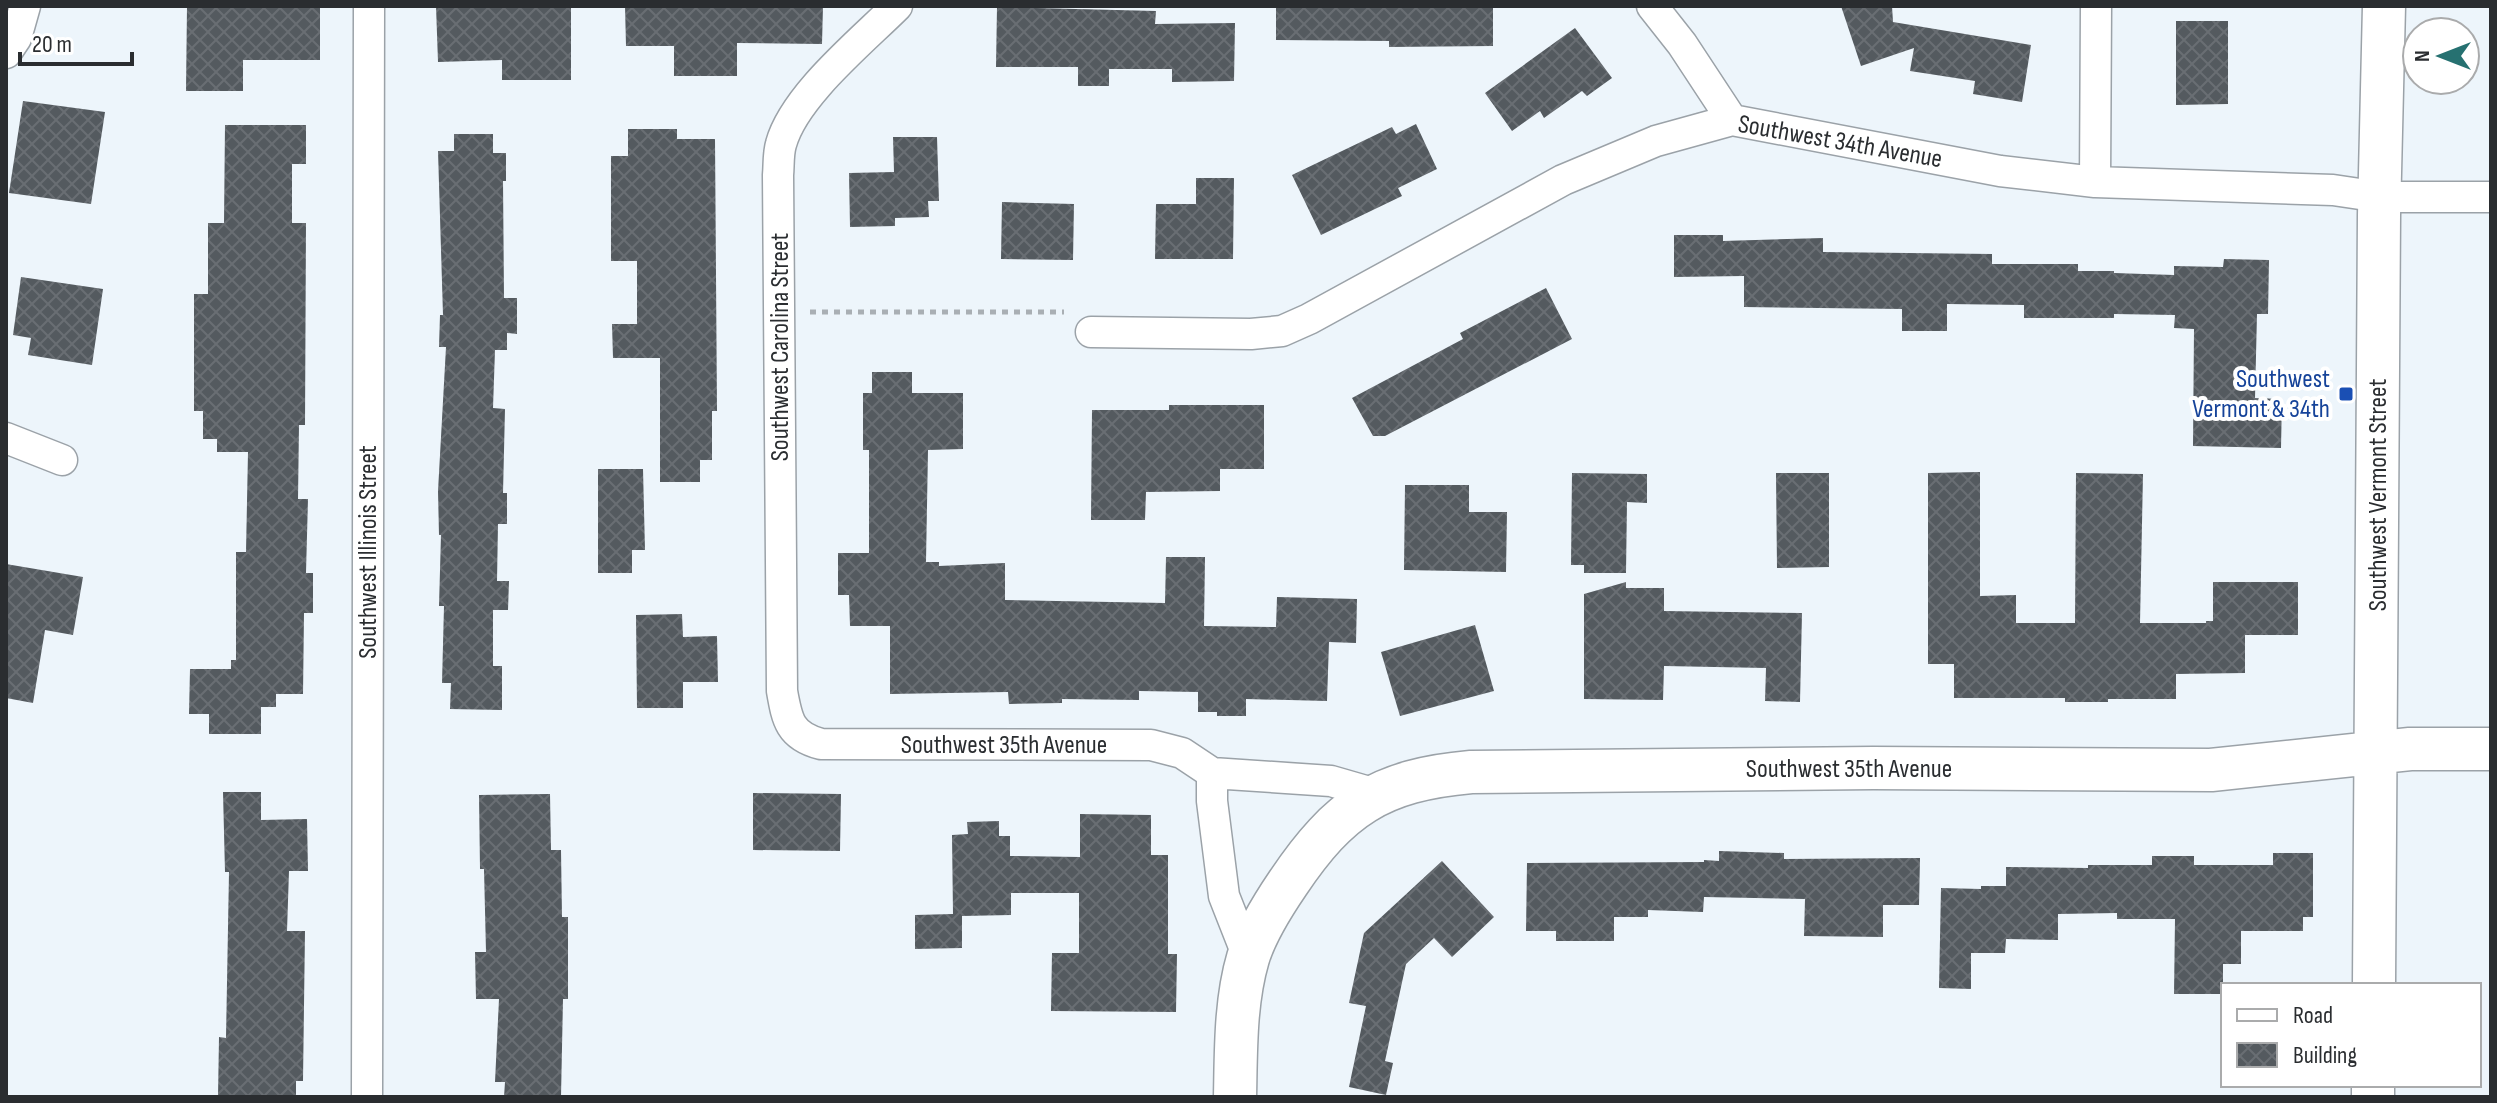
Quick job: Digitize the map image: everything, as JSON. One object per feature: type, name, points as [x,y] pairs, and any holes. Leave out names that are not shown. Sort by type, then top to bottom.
[{"type":"street","points":[[6,53],[16,38],[25,6]]},
{"type":"street","name":"Southwest Illinois Street","points":[[367,1097],[369,6]]},
{"type":"street","name":"Southwest Carolina Street","points":[[794,730],[786,716],[782,691],[780,145],[793,116],[814,90],[897,6]]},
{"type":"street","points":[[1652,6],[1682,44],[1732,120]]},
{"type":"street","points":[[2095,182],[2096,6]]},
{"type":"street","name":"Southwest Vermont Street","points":[[2374,983],[2384,6]]},
{"type":"street","name":"Southwest 34th Avenue","points":[[1091,332],[1251,334],[1282,331],[1563,180],[1656,141],[1732,120],[2000,171],[2095,182],[2333,190],[2380,197],[2491,197]]},
{"type":"street","points":[[6,438],[62,460]]},
{"type":"street","name":"Southwest 35th Avenue","points":[[794,730],[805,740],[821,744],[1151,745],[1182,753],[1212,773],[1331,781],[1376,794],[1437,775],[1471,772],[1841,768],[2211,770],[2410,749],[2491,749]]},
{"type":"street","points":[[1212,773],[1212,801],[1224,896],[1248,957]]},
{"type":"street","points":[[1235,1097],[1239,1003],[1248,957],[1279,896],[1324,834],[1347,812],[1376,794]]},
{"type":"path","points":[[781,312],[1071,312],[1087,323],[1091,332]]},
{"type":"building","points":[[187,6],[320,6],[320,60],[243,60],[243,91],[186,91]]},
{"type":"building","points":[[436,6],[571,6],[571,80],[502,80],[502,60],[438,62]]},
{"type":"building","points":[[625,6],[823,6],[822,44],[737,43],[737,76],[674,76],[674,46],[626,46]]},
{"type":"building","points":[[1276,6],[1493,6],[1493,46],[1389,47],[1389,41],[1276,40]]},
{"type":"building","points":[[1841,6],[1892,6],[1893,22],[2031,45],[2022,102],[1973,94],[1975,81],[1910,71],[1914,48],[1861,66]]},
{"type":"building","points":[[997,7],[1156,11],[1155,24],[1235,23],[1234,81],[1172,82],[1172,69],[1109,69],[1109,86],[1078,86],[1078,67],[996,67]]},
{"type":"building","points":[[2176,21],[2228,21],[2228,104],[2176,105]]},
{"type":"building","points":[[1575,28],[1612,78],[1587,96],[1582,91],[1544,118],[1540,111],[1512,131],[1485,93]]},
{"type":"building","points":[[23,101],[105,112],[91,204],[9,193]]},
{"type":"building","points":[[1416,124],[1437,169],[1398,188],[1402,196],[1321,235],[1292,175],[1392,127],[1396,134]]},
{"type":"building","points":[[225,125],[306,125],[306,164],[292,164],[292,223],[306,223],[305,425],[299,425],[298,499],[308,499],[306,573],[313,573],[313,613],[304,613],[303,694],[276,694],[276,707],[261,707],[261,734],[209,734],[209,714],[189,714],[190,669],[231,669],[231,660],[236,660],[236,552],[246,552],[248,452],[217,452],[217,439],[203,439],[203,411],[194,411],[194,294],[208,294],[208,223],[224,223]]},
{"type":"building","points":[[628,129],[677,129],[677,139],[715,139],[717,411],[712,411],[712,460],[700,460],[700,482],[660,482],[660,358],[613,358],[612,324],[637,324],[637,261],[611,261],[611,156],[628,156]]},
{"type":"building","points":[[454,134],[493,134],[493,153],[506,153],[506,181],[503,181],[504,298],[517,298],[517,334],[507,333],[507,350],[495,350],[493,408],[505,409],[503,493],[507,493],[507,524],[498,524],[497,581],[509,581],[508,610],[493,610],[493,666],[502,666],[502,710],[450,709],[451,683],[442,683],[444,606],[439,606],[441,535],[438,491],[446,347],[439,347],[440,315],[443,315],[438,151],[454,151]]},
{"type":"building","points":[[893,137],[937,137],[939,201],[928,201],[929,217],[895,218],[895,226],[850,227],[849,173],[894,172]]},
{"type":"building","points":[[1196,178],[1234,178],[1233,259],[1155,259],[1156,204],[1196,204]]},
{"type":"building","points":[[1002,202],[1074,204],[1073,260],[1001,259]]},
{"type":"building","points":[[1674,235],[1723,235],[1723,241],[1823,238],[1823,252],[1992,254],[1992,264],[2078,264],[2078,271],[2114,273],[2174,275],[2174,266],[2223,267],[2224,259],[2269,260],[2268,314],[2257,314],[2255,398],[2282,399],[2281,448],[2193,446],[2194,329],[2174,328],[2175,315],[2024,318],[2024,305],[1947,304],[1947,331],[1902,331],[1902,309],[1744,307],[1744,276],[1674,277]]},
{"type":"building","points":[[21,277],[103,289],[92,365],[28,355],[31,338],[13,335]]},
{"type":"building","points":[[1546,288],[1572,339],[1385,436],[1373,436],[1352,398],[1463,339],[1460,333]]},
{"type":"building","points":[[872,372],[912,372],[912,393],[963,393],[963,449],[928,450],[926,562],[939,562],[939,566],[1005,563],[1005,600],[1165,603],[1166,557],[1205,557],[1204,626],[1276,627],[1277,597],[1357,599],[1356,643],[1329,642],[1327,701],[1246,699],[1246,716],[1217,716],[1217,712],[1198,712],[1198,692],[1139,691],[1139,700],[1062,699],[1062,703],[1009,704],[1008,692],[890,694],[890,626],[850,626],[849,595],[838,595],[838,553],[869,553],[869,450],[863,450],[863,393],[872,393]]},
{"type":"building","points":[[1169,405],[1264,405],[1264,469],[1220,469],[1220,491],[1146,492],[1145,520],[1091,520],[1092,410],[1169,410]]},
{"type":"building","points":[[598,469],[643,469],[645,550],[632,550],[632,573],[598,573]]},
{"type":"building","points":[[1980,472],[1980,596],[2016,595],[2016,623],[2075,623],[2076,473],[2143,474],[2140,623],[2213,621],[2213,582],[2298,582],[2298,635],[2245,635],[2245,673],[2176,674],[2176,699],[2065,702],[2065,698],[1954,698],[1954,664],[1928,664],[1928,473]]},
{"type":"building","points":[[1572,473],[1647,474],[1647,503],[1627,502],[1626,573],[1584,573],[1584,565],[1571,565]]},
{"type":"building","points":[[1776,473],[1829,473],[1829,567],[1777,568]]},
{"type":"building","points":[[1405,485],[1469,485],[1469,512],[1507,512],[1506,572],[1404,570]]},
{"type":"building","points":[[6,564],[83,577],[73,635],[45,630],[33,703],[6,698]]},
{"type":"building","points":[[1626,582],[1626,588],[1664,588],[1664,611],[1802,613],[1800,702],[1765,701],[1766,668],[1664,666],[1663,700],[1584,699],[1584,594]]},
{"type":"building","points":[[682,614],[683,637],[717,636],[718,682],[683,682],[683,708],[637,708],[636,615]]},
{"type":"building","points":[[1475,625],[1494,691],[1400,716],[1381,652]]},
{"type":"building","points":[[223,792],[261,792],[261,820],[307,819],[308,871],[289,871],[287,931],[305,931],[303,1081],[296,1081],[296,1097],[218,1097],[219,1037],[226,1038],[229,872],[225,872]]},
{"type":"building","points":[[753,793],[841,794],[840,851],[753,850]]},
{"type":"building","points":[[550,794],[551,850],[561,850],[562,917],[568,917],[568,999],[563,999],[561,1097],[504,1097],[505,1082],[495,1082],[499,999],[476,999],[475,952],[486,952],[479,795]]},
{"type":"building","points":[[1080,814],[1151,815],[1151,855],[1168,855],[1168,954],[1177,954],[1176,1012],[1051,1011],[1052,953],[1079,953],[1079,893],[1011,893],[1011,915],[962,916],[962,948],[915,949],[915,915],[953,914],[952,835],[968,834],[967,822],[999,821],[999,836],[1010,836],[1010,856],[1080,857]]},
{"type":"building","points":[[1719,851],[1784,853],[1784,859],[1920,858],[1919,905],[1883,905],[1883,937],[1804,936],[1805,899],[1704,897],[1703,912],[1648,910],[1648,917],[1614,917],[1614,941],[1556,941],[1556,931],[1526,931],[1527,863],[1704,862],[1719,861]]},
{"type":"building","points":[[2273,853],[2313,853],[2313,917],[2303,917],[2303,931],[2241,931],[2241,964],[2223,964],[2221,994],[2174,994],[2175,919],[2117,919],[2117,913],[2058,914],[2058,940],[2006,939],[2005,953],[1971,953],[1971,989],[1939,988],[1941,888],[2006,886],[2006,867],[2152,865],[2152,856],[2194,856],[2194,865],[2273,865]]},
{"type":"building","points":[[1442,861],[1494,917],[1452,957],[1434,938],[1406,964],[1385,1061],[1393,1063],[1386,1095],[1349,1087],[1366,1006],[1349,1003],[1364,933]]},
{"type":"place","name":"Southwest Vermont & 34th","points":[[2346,394]]}]
